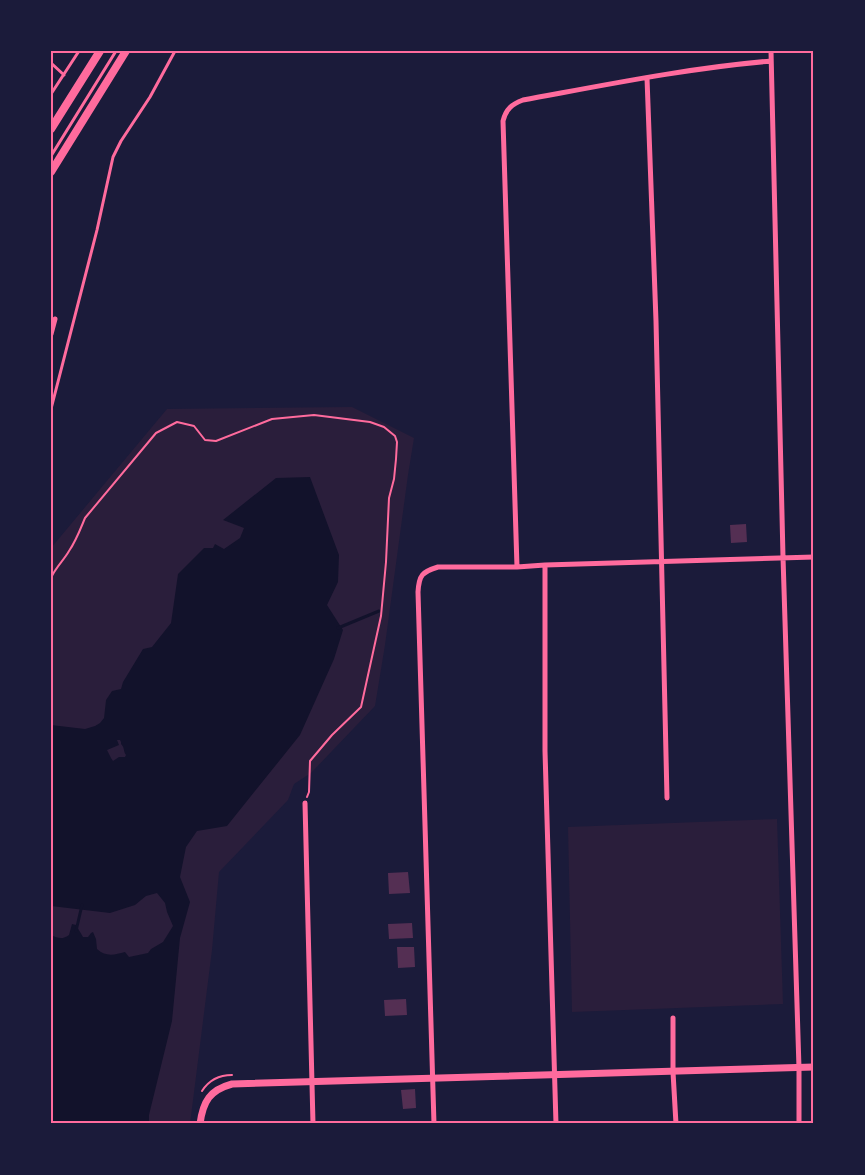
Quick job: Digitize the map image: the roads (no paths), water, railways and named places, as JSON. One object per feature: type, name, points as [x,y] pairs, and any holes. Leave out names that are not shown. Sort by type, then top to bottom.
[{"type":"main road","points":[[51,129],[100,51]]},
{"type":"main road","points":[[51,172],[126,51]]},
{"type":"street","points":[[771,51],[799,1124]]},
{"type":"street","points":[[516,567],[503,121],[507,110],[516,102],[523,100],[713,66],[771,61]]},
{"type":"street","points":[[648,78],[662,561],[666,798]]},
{"type":"street","points":[[51,334],[54,319]]},
{"type":"street","points":[[434,1124],[418,592],[419,581],[422,575],[427,570],[438,567],[516,567],[545,564],[814,556]]},
{"type":"street","points":[[545,564],[546,751],[556,1124]]},
{"type":"street","points":[[305,803],[313,1124]]},
{"type":"street","points":[[673,1018],[676,1124]]},
{"type":"street","points":[[200,1124],[204,1104],[210,1096],[224,1086],[232,1084],[814,1067]]},
{"type":"lane","points":[[51,94],[79,51]]},
{"type":"lane","points":[[51,156],[116,51]]},
{"type":"lane","points":[[51,409],[97,230],[113,157],[121,141],[150,97],[175,51]]},
{"type":"lane","points":[[51,63],[64,75]]},
{"type":"waterway","points":[[338,628],[379,611]]},
{"type":"waterway","points":[[76,931],[82,905]]}]
